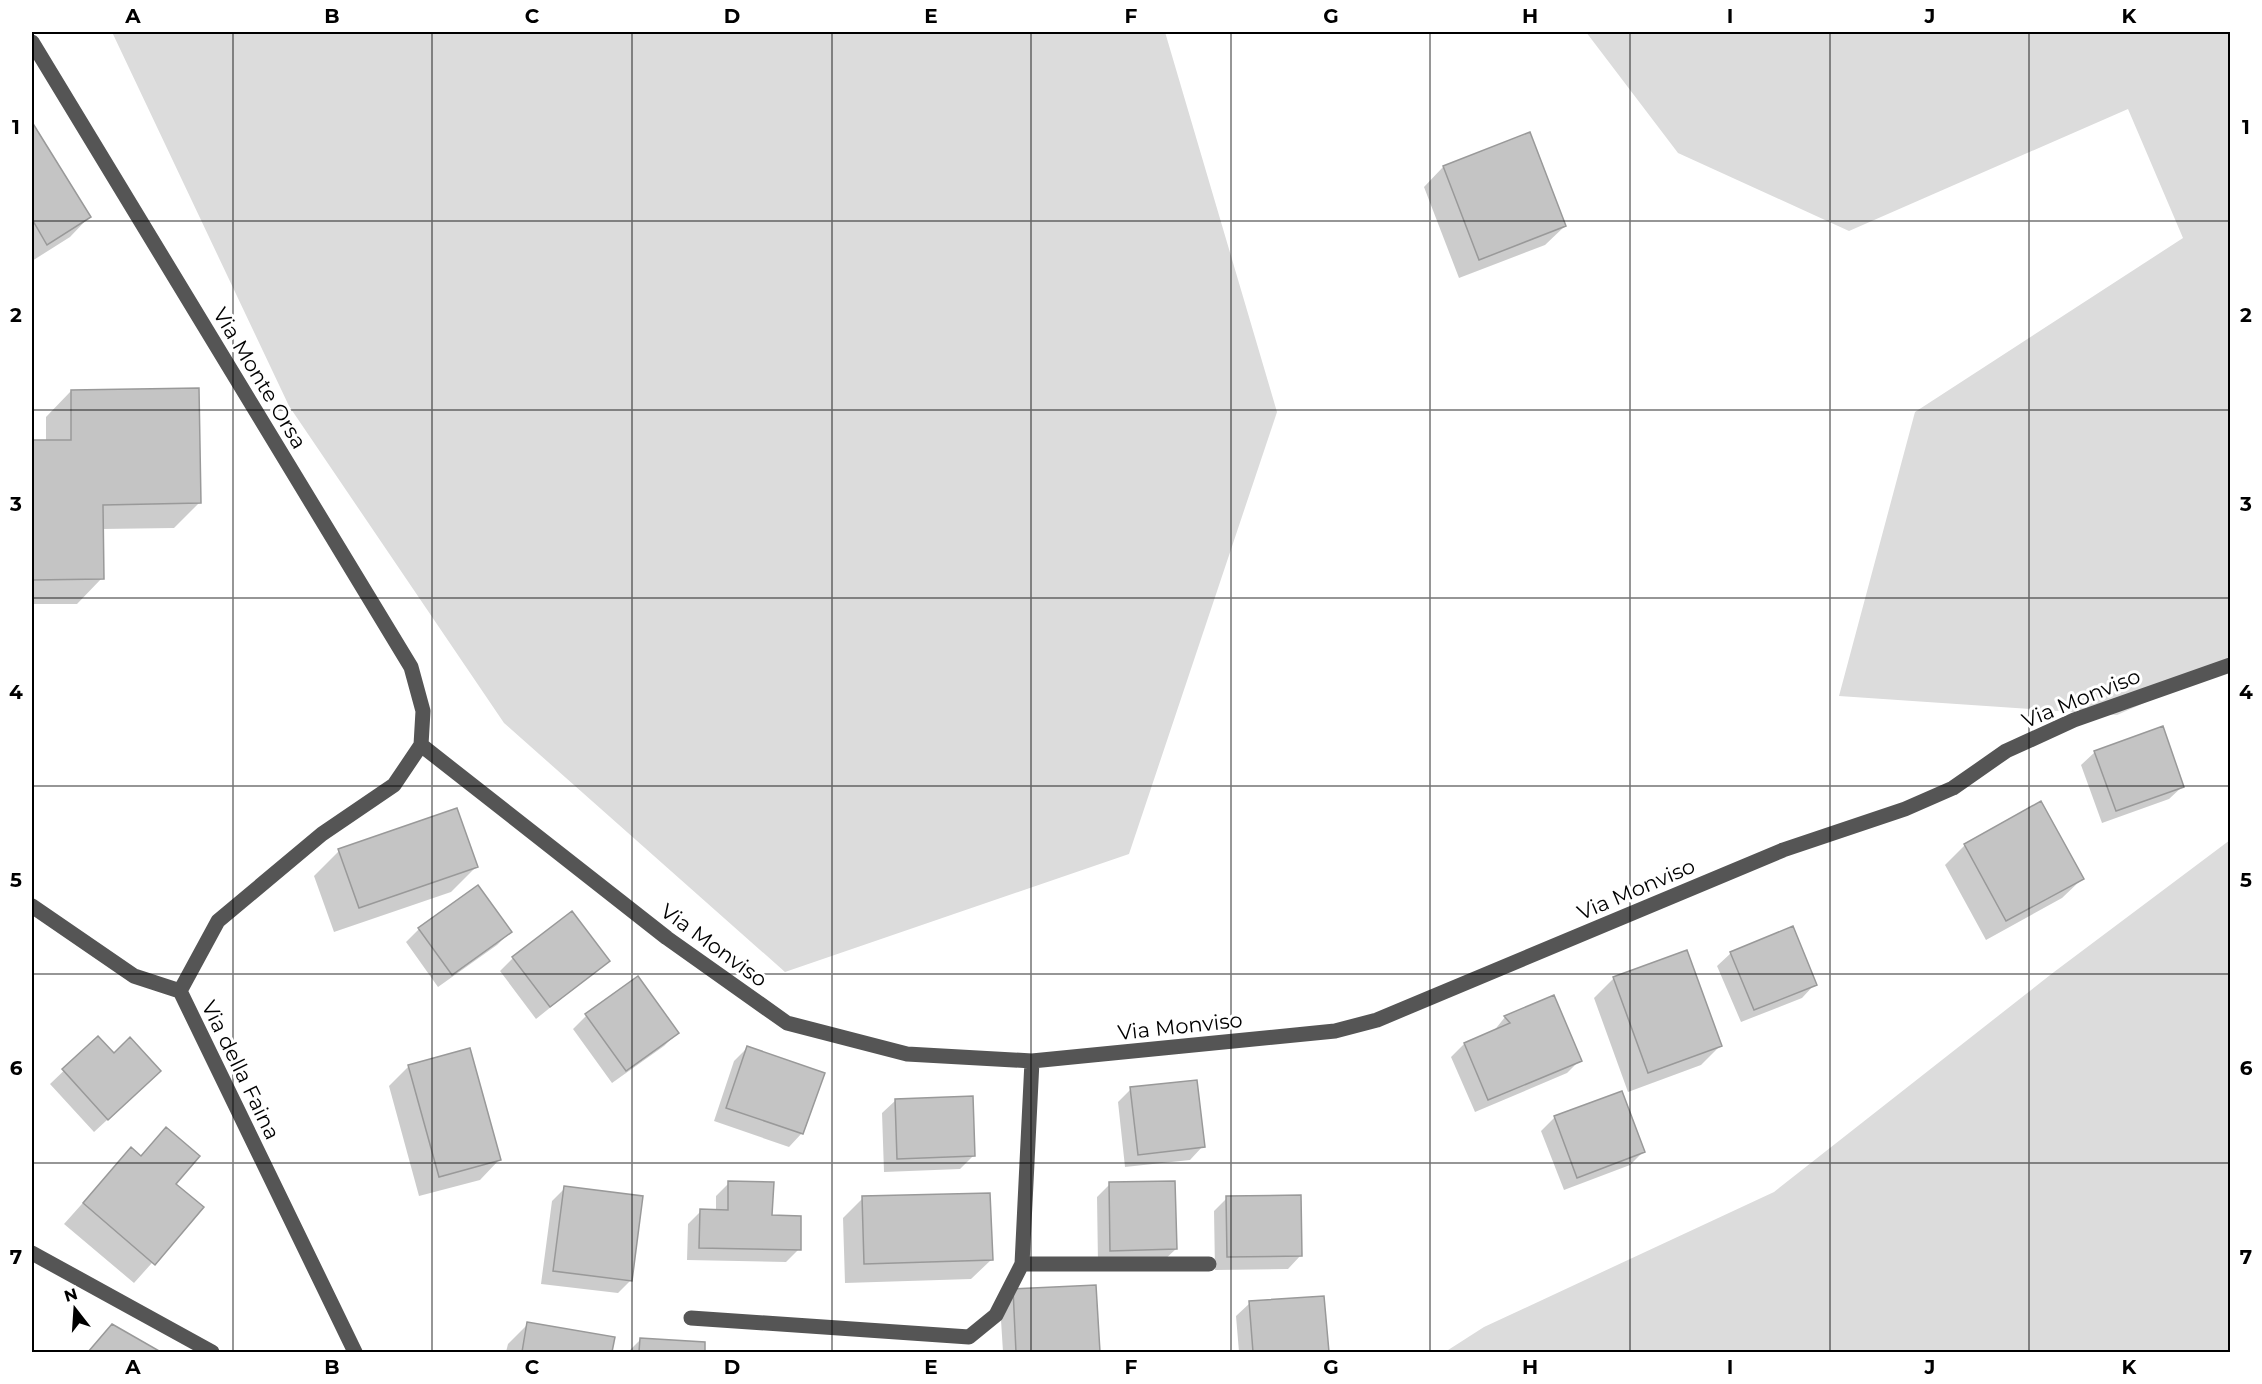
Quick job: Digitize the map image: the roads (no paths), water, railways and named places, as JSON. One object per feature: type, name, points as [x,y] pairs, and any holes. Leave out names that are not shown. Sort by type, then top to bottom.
[{"type":"street","name":"Via Monte Orsa","points":[[32,42],[411,668],[423,711],[421,745]]},
{"type":"street","name":"Via Monviso","points":[[421,745],[667,938],[787,1023],[907,1054],[1032,1061],[1335,1031],[1377,1020],[1783,850],[1905,808],[1953,788],[2007,751],[2074,720],[2230,665]]},
{"type":"street","name":"Via della Faina","points":[[356,1353],[180,991],[219,921],[322,834],[394,785],[421,745]]},
{"type":"street","points":[[32,906],[134,975],[180,991]]},
{"type":"street","points":[[691,1318],[969,1337],[996,1314],[1022,1264],[1032,1061]]},
{"type":"street","points":[[32,1253],[212,1353]]},
{"type":"street","points":[[1022,1264],[1209,1264]]}]
